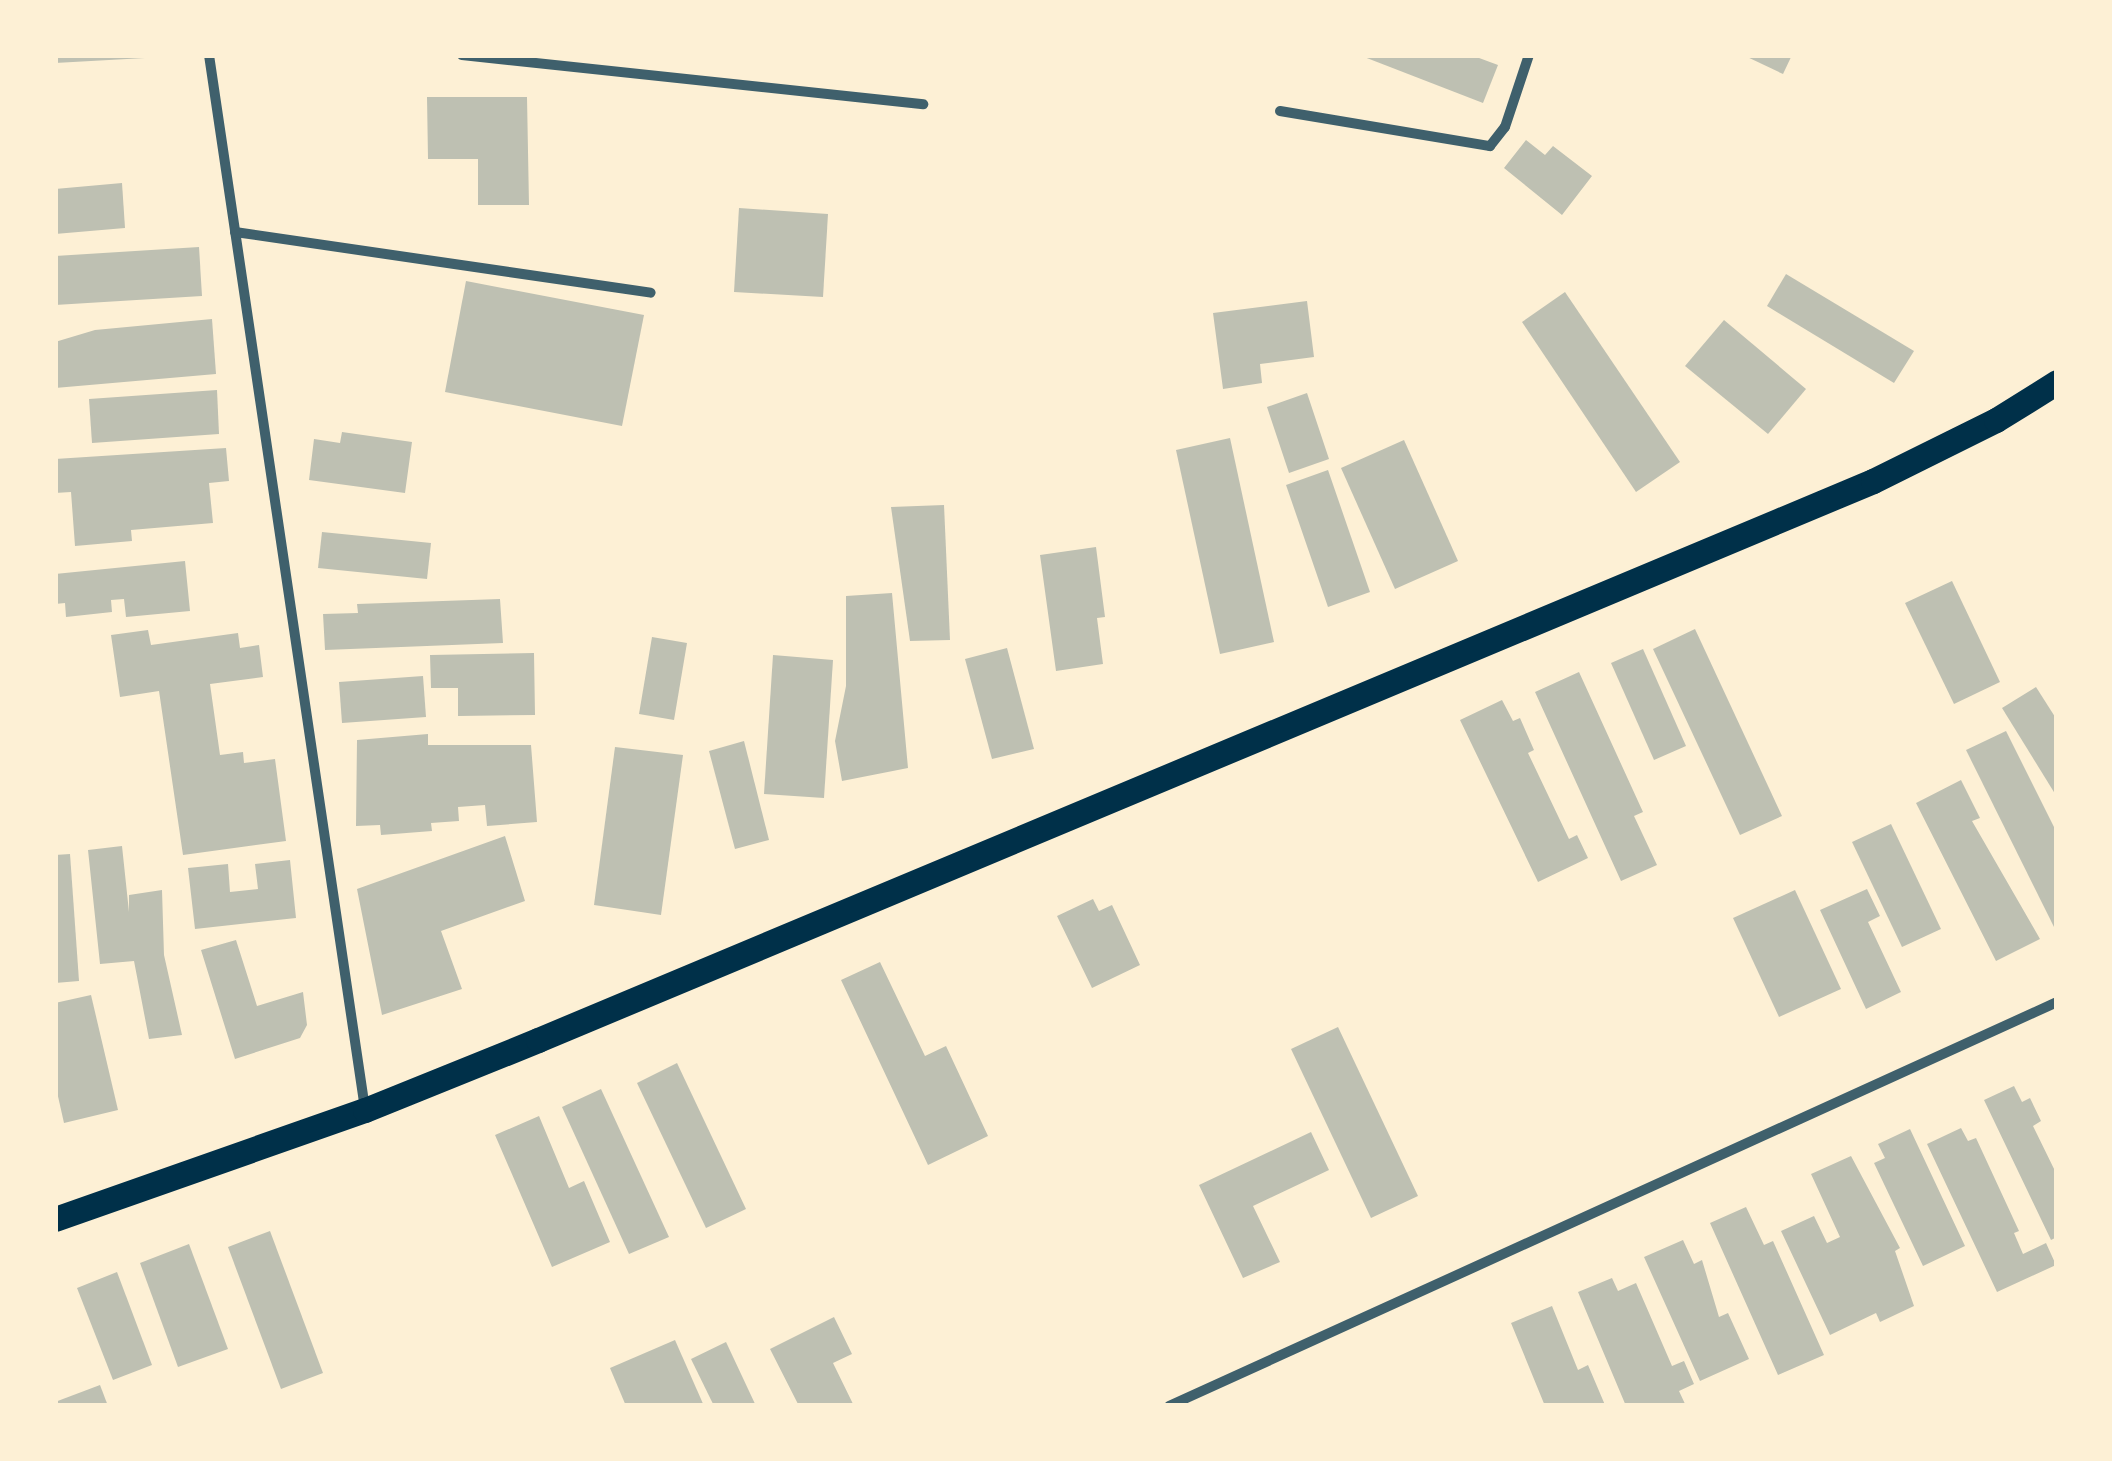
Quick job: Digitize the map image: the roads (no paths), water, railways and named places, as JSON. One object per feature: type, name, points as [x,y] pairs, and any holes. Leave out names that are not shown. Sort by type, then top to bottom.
[{"type":"main road","points":[[55,1219],[365,1110],[1872,481],[1982,428],[2057,382]]},
{"type":"street","points":[[210,55],[365,1110]]},
{"type":"street","points":[[462,55],[923,104]]},
{"type":"street","points":[[1280,111],[1490,146],[1505,127],[1529,55]]},
{"type":"street","points":[[235,232],[650,293]]},
{"type":"street","points":[[1169,1406],[2057,1002]]}]
